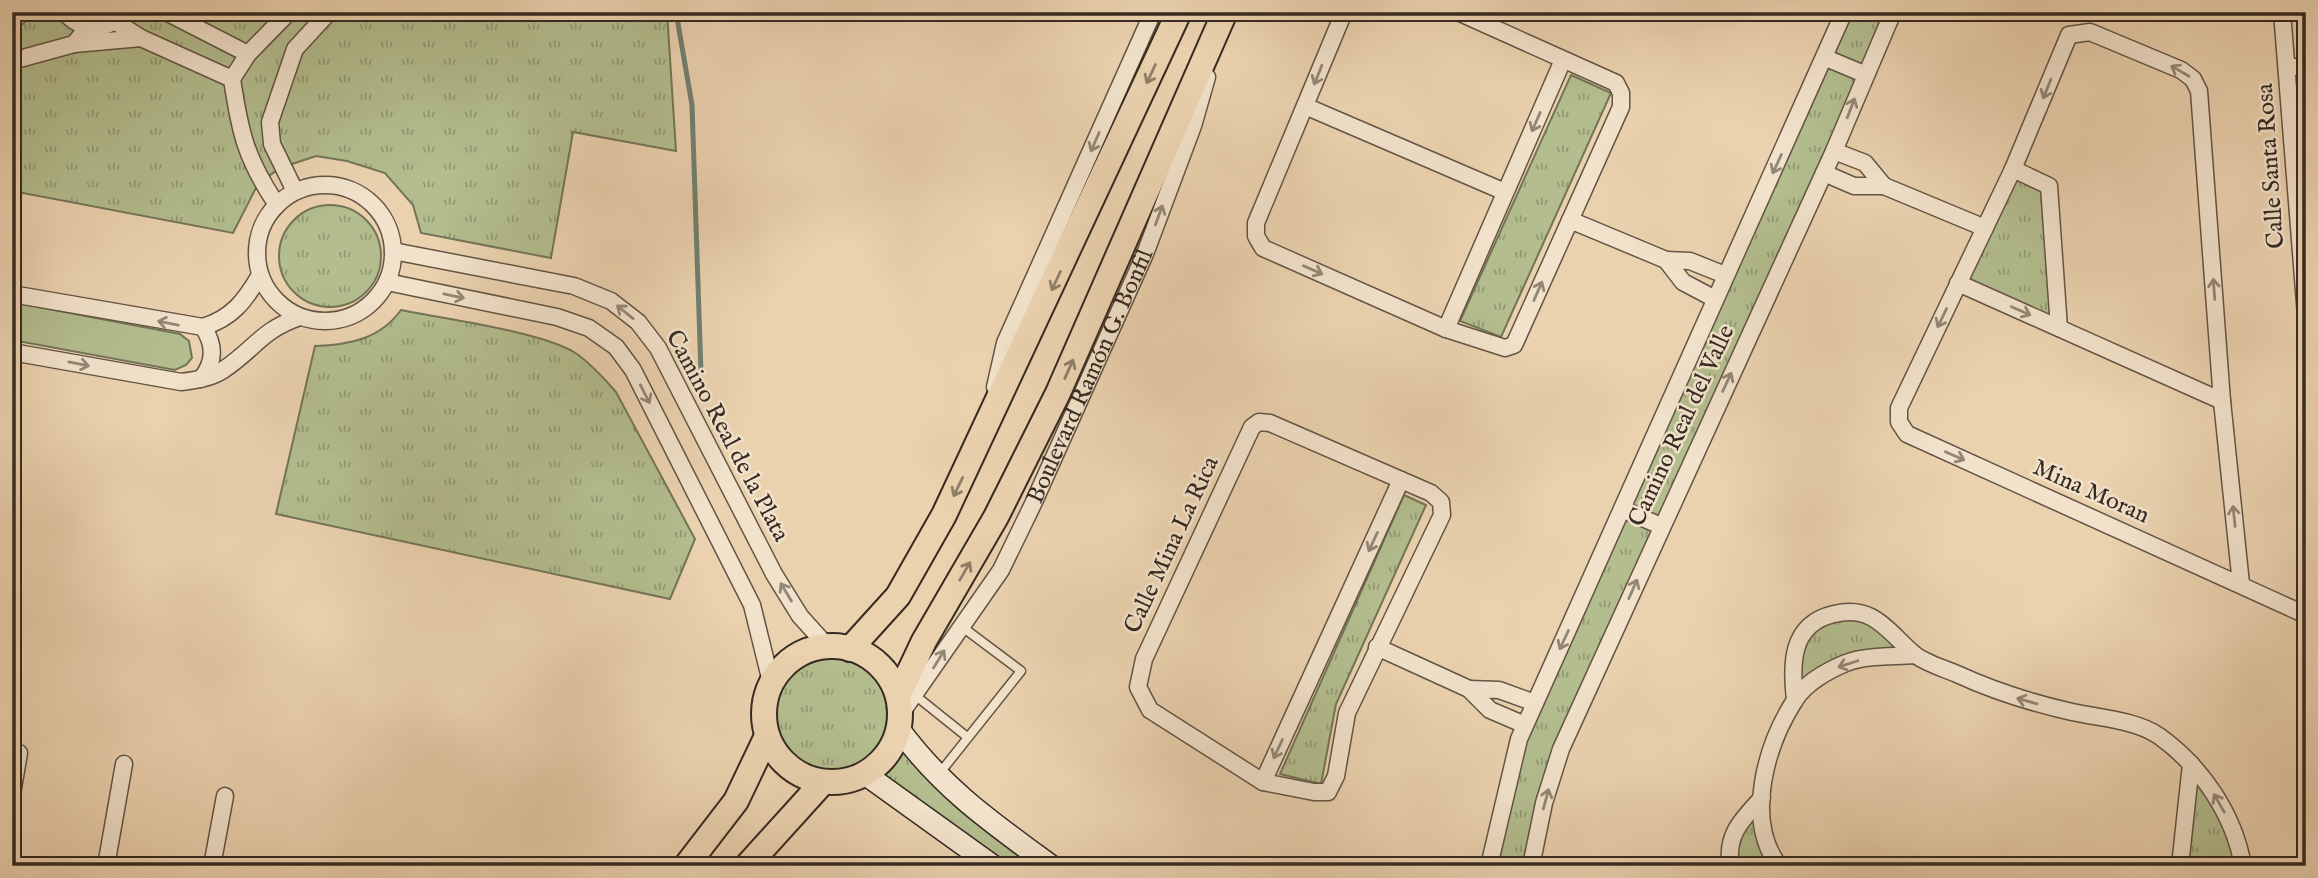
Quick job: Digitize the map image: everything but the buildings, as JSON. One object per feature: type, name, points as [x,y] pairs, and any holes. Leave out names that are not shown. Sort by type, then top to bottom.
[{"type":"main road","points":[[839,647],[898,596],[944,515],[1179,12]]},
{"type":"main road","name":"Boulevard Ramón G. Bonfil","points":[[903,709],[924,641],[996,517],[1058,393],[1226,12]]},
{"type":"main road","points":[[903,709],[895,741],[882,760],[865,774],[844,781],[823,782],[802,775],[784,763],[767,736],[764,703],[771,682],[785,664],[804,652],[839,647],[871,659],[887,675],[938,777],[961,800],[1051,866]]},
{"type":"main road","points":[[686,866],[736,802],[767,736]]},
{"type":"main road","points":[[865,774],[993,866]]},
{"type":"main road","points":[[747,866],[823,782]]},
{"type":"street","points":[[12,22],[23,12]]},
{"type":"street","points":[[64,12],[72,21],[87,27],[103,27],[121,17],[141,38],[232,79]]},
{"type":"street","points":[[166,12],[248,54]]},
{"type":"street","points":[[277,205],[257,175],[244,146],[232,79],[248,54],[289,12]]},
{"type":"street","points":[[295,191],[272,144],[270,122],[295,49],[329,12]]},
{"type":"street","points":[[986,429],[1004,343],[1153,12]]},
{"type":"street","name":"Boulevard Ramón G. Bonfil","points":[[903,709],[1001,570],[1145,254],[1193,125],[1226,12]]},
{"type":"street","points":[[1344,12],[1256,223],[1256,236],[1263,248],[1446,329],[1495,347],[1505,348],[1514,345],[1621,107],[1621,93],[1616,83],[1458,12]]},
{"type":"street","name":"Camino Real del Valle","points":[[1489,866],[1510,767],[1525,725],[1623,510],[1725,275],[1826,58],[1844,12]]},
{"type":"street","name":"Camino Real del Valle","points":[[1531,866],[1544,803],[1561,749],[1834,151],[1864,74],[1893,12]]},
{"type":"street","name":"Calle Santa Rosa","points":[[2282,12],[2306,316]]},
{"type":"street","points":[[74,44],[87,27]]},
{"type":"street","points":[[269,31],[295,49]]},
{"type":"street","name":"Mina Moran","points":[[2090,32],[2181,69],[2193,79],[2199,91],[2222,401],[2241,583],[1907,435],[1899,422],[1899,408],[2014,169],[2068,35],[2090,32]]},
{"type":"street","points":[[12,61],[74,44],[141,38]]},
{"type":"street","points":[[1826,58],[1864,74]]},
{"type":"street","points":[[1446,329],[1563,60]]},
{"type":"street","points":[[2287,67],[2306,67]]},
{"type":"street","points":[[1305,106],[1505,192]]},
{"type":"street","points":[[239,121],[270,122]]},
{"type":"street","points":[[1834,151],[1865,163],[1884,186]]},
{"type":"street","points":[[2014,169],[2049,186],[2059,328]]},
{"type":"street","points":[[1824,173],[1854,186],[1884,186],[1984,228]]},
{"type":"street","points":[[324,185],[345,188],[364,197],[379,212],[389,230],[393,251],[387,282],[375,299],[359,312],[340,320],[320,321],[300,317],[275,301],[260,275],[256,249],[263,223],[277,205],[295,191],[324,185]]},
{"type":"street","points":[[1570,220],[1666,260],[1690,261],[1725,275]]},
{"type":"street","name":"Camino Real de la Plata","points":[[393,251],[574,286],[611,301],[638,322],[658,348],[774,574],[800,617],[839,647]]},
{"type":"street","points":[[1666,260],[1683,282],[1715,299]]},
{"type":"street","points":[[12,294],[203,327],[220,322],[233,314],[260,275]]},
{"type":"street","points":[[387,282],[557,317],[589,328],[616,347],[632,370],[752,605],[771,682]]},
{"type":"street","points":[[1958,283],[2222,401]]},
{"type":"street","points":[[12,352],[164,380],[201,379],[224,370],[278,324],[300,317]]},
{"type":"street","points":[[201,379],[212,359],[213,348],[203,327]]},
{"type":"street","name":"Calle Mina La Rica","points":[[1259,422],[1270,422],[1432,492],[1441,502],[1442,515],[1377,647],[1347,713],[1336,776],[1328,792],[1314,792],[1263,782],[1150,710],[1138,687],[1149,647],[1252,427],[1259,422]]},
{"type":"street","points":[[1263,782],[1401,480]]},
{"type":"street","points":[[1623,510],[1661,526]]},
{"type":"street","points":[[2241,583],[2306,615]]},
{"type":"street","points":[[1795,700],[1792,668],[1794,645],[1812,626],[1832,614],[1857,612],[1885,624],[1915,655],[2024,701],[2116,721],[2155,733],[2191,764],[2218,798],[2239,840],[2243,866]]},
{"type":"street","points":[[1377,647],[1469,689],[1490,710],[1525,725]]},
{"type":"street","points":[[1779,866],[1770,854],[1762,831],[1765,766],[1795,700],[1805,688],[1848,662],[1915,655]]},
{"type":"street","points":[[1469,689],[1499,690],[1535,703]]},
{"type":"street","points":[[12,794],[19,753]]},
{"type":"street","points":[[106,866],[124,764]]},
{"type":"street","points":[[2180,866],[2191,764]]},
{"type":"street","points":[[212,866],[225,796]]},
{"type":"street","points":[[1731,866],[1731,838],[1738,823],[1762,798]]},
{"type":"lane","points":[[938,777],[966,736],[1021,671],[961,626]]},
{"type":"lane","points":[[903,709],[966,736]]},
{"type":"green space","points":[[12,12],[667,12],[676,151],[573,132],[551,258],[421,233],[413,205],[385,173],[347,161],[316,156],[280,168],[258,184],[233,233],[12,191]]},
{"type":"green space","points":[[1844,12],[1893,12],[1561,749],[1531,866],[1489,866],[1510,767]]},
{"type":"green space","points":[[1571,75],[1611,93],[1501,337],[1460,321]]},
{"type":"green space","points":[[2013,169],[2049,186],[2059,328],[1958,283]]},
{"type":"green space","points":[[330,205],[350,209],[366,220],[377,236],[381,256],[377,276],[366,292],[350,303],[330,307],[310,303],[294,292],[283,276],[279,256],[283,236],[294,220],[310,209]]},
{"type":"green space","points":[[12,302],[180,334],[189,341],[192,358],[186,365],[175,370],[12,340]]},
{"type":"green space","points":[[401,310],[493,327],[562,346],[588,363],[616,392],[695,539],[670,599],[276,514],[315,346],[352,342],[374,334],[393,320]]},
{"type":"green space","points":[[1404,495],[1426,505],[1336,704],[1321,784],[1280,774]]},
{"type":"green space","points":[[1857,612],[1915,655],[1848,662],[1805,688],[1792,668],[1812,626]]},
{"type":"green space","points":[[827,646],[863,654],[883,669],[893,694],[899,728],[1051,866],[993,866],[865,774],[829,780],[800,773],[779,756],[767,733],[764,707],[773,682],[793,660]]},
{"type":"green space","points":[[2191,764],[2218,798],[2243,866],[2179,866]]},
{"type":"green space","points":[[1762,798],[1779,866],[1731,866],[1738,823]]},
{"type":"waterway","points":[[676,12],[692,105],[701,373]]}]
